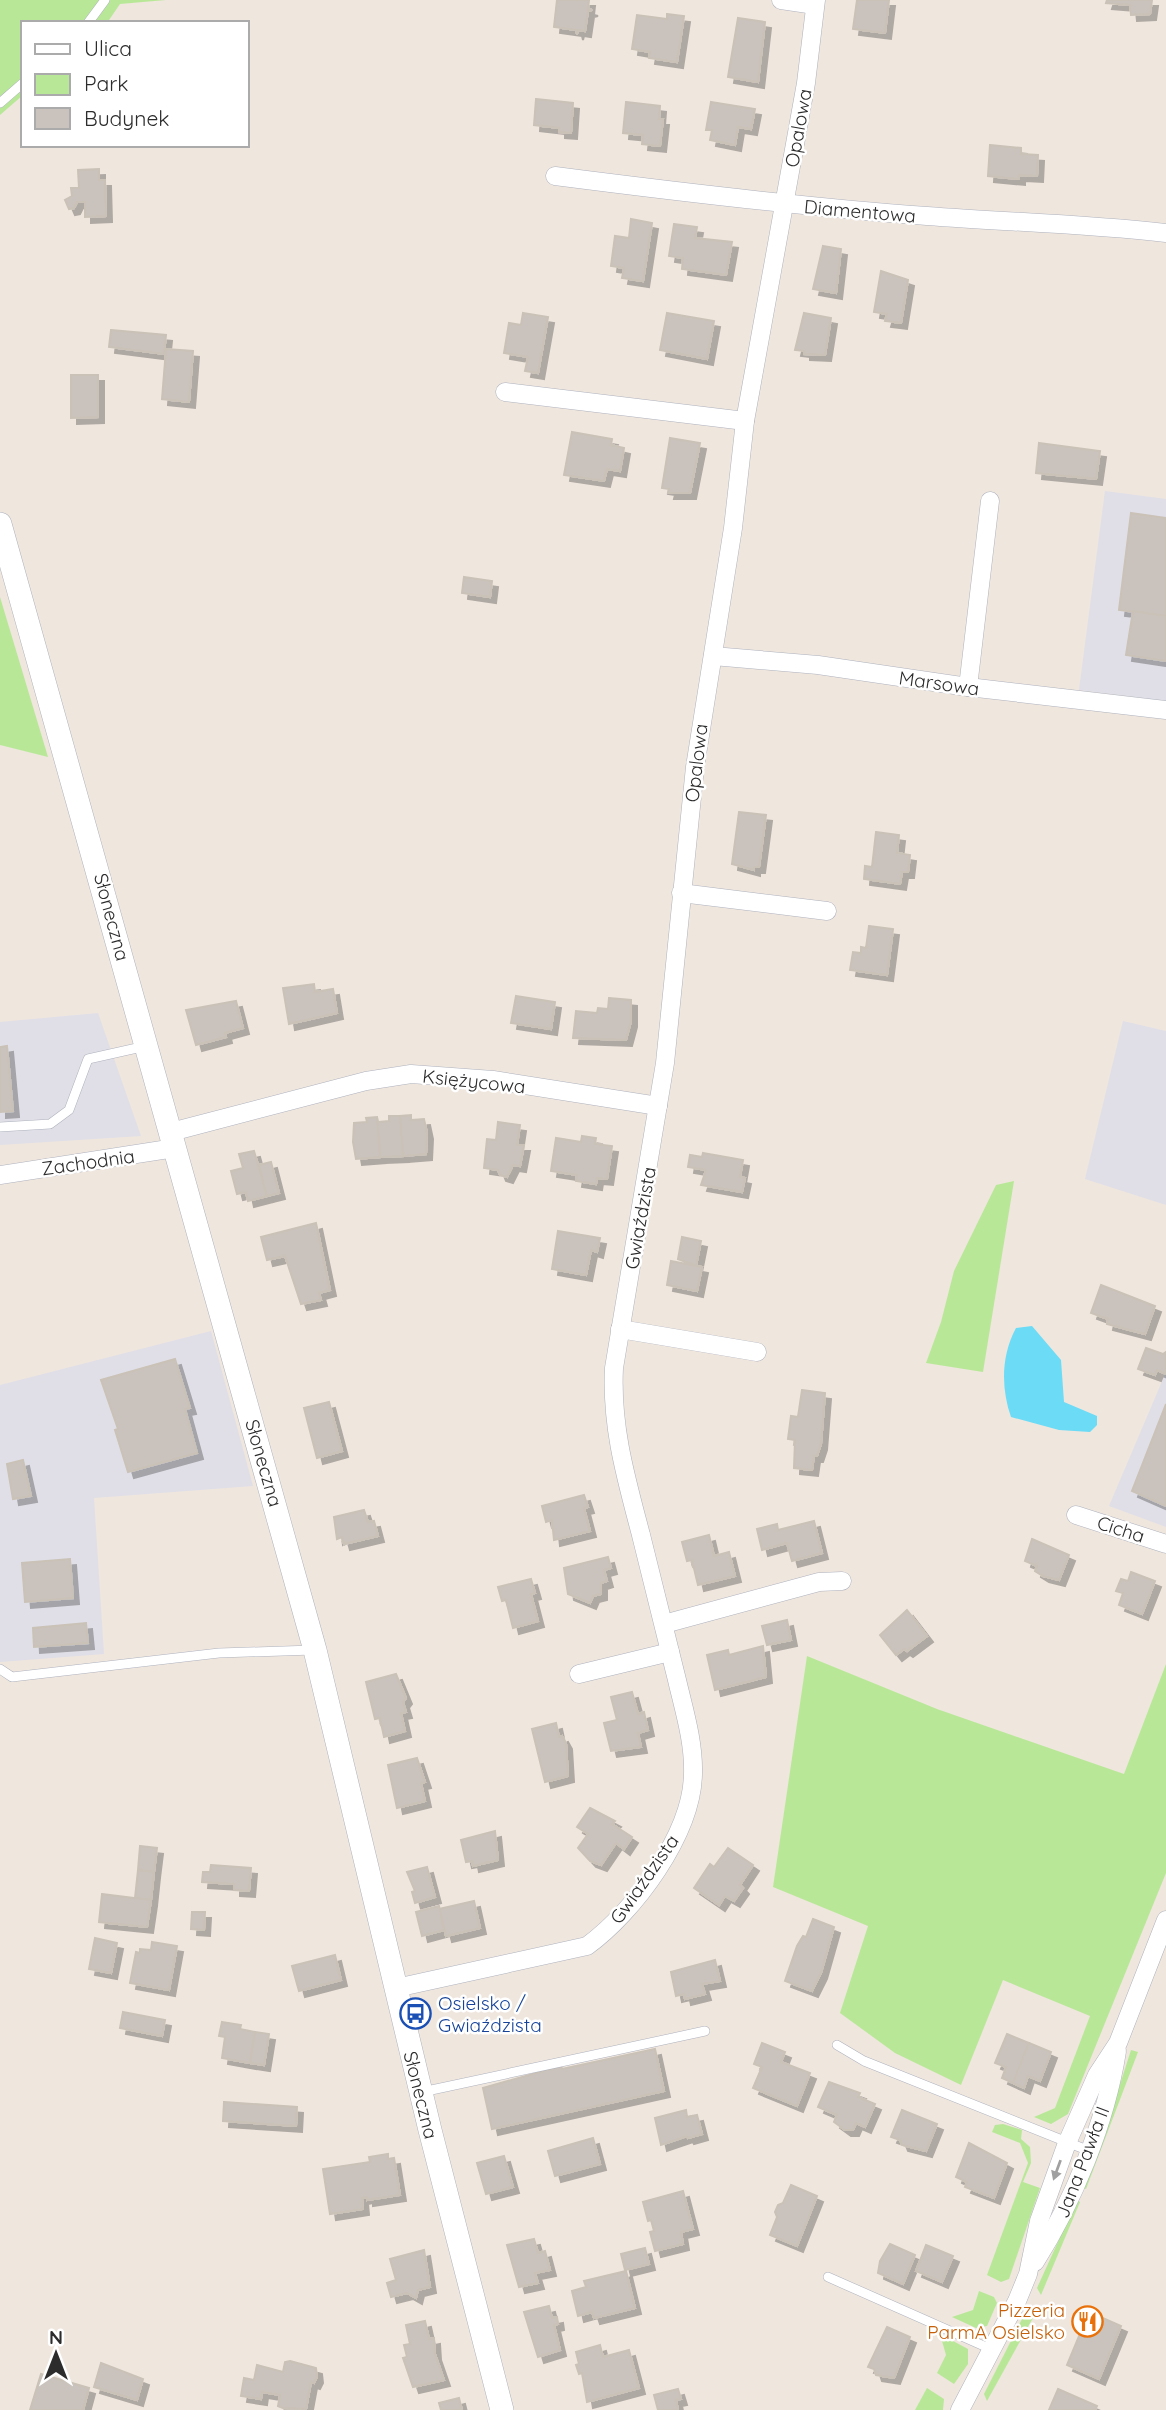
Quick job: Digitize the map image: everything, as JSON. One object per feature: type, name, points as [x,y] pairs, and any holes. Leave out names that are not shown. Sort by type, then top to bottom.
[{"type":"street","points":[[781,0],[816,2]]},
{"type":"street","name":"Opalowa","points":[[658,1106],[696,755],[733,528],[745,421],[785,204],[816,2]]},
{"type":"street","name":"Diamentowa","points":[[555,176],[785,204],[925,216],[1086,224],[1166,233]]},
{"type":"street","points":[[505,392],[745,421]]},
{"type":"street","points":[[968,687],[990,501]]},
{"type":"street","name":"Słoneczna","points":[[0,523],[315,1650],[421,2093],[502,2410]]},
{"type":"street","name":"Marsowa","points":[[713,656],[818,665],[968,687],[1166,710]]},
{"type":"street","points":[[681,893],[827,911]]},
{"type":"street","name":"Księżycowa","points":[[173,1140],[366,1081],[411,1074],[494,1080],[658,1106]]},
{"type":"street","name":"Gwiaździsta","points":[[396,1988],[587,1946],[607,1932],[625,1912],[673,1843],[686,1811],[693,1775],[691,1748],[664,1623],[617,1446],[612,1406],[620,1329],[658,1106]]},
{"type":"street","name":"Zachodnia","points":[[0,1175],[173,1140]]},
{"type":"street","points":[[620,1329],[757,1352]]},
{"type":"street","name":"Cicha","points":[[1076,1515],[1166,1544]]},
{"type":"street","points":[[664,1623],[819,1582],[842,1581]]},
{"type":"street","points":[[579,1674],[670,1652]]},
{"type":"street","name":"Jana Pawła II","points":[[1028,2274],[1039,2221],[1067,2143],[1097,2075],[1118,2043],[1166,1920]]},
{"type":"street","name":"Jana Pawła II","points":[[960,2410],[993,2350],[1028,2274],[1057,2227],[1112,2080],[1118,2043]]},
{"type":"lane","points":[[90,21],[105,0]]},
{"type":"lane","points":[[0,103],[21,85]]},
{"type":"lane","points":[[0,1127],[50,1124],[69,1110],[88,1059],[146,1046]]},
{"type":"lane","points":[[0,1669],[12,1677],[219,1653],[315,1650]]},
{"type":"lane","points":[[421,2093],[705,2031]]},
{"type":"lane","points":[[837,2045],[864,2061],[1087,2150]]},
{"type":"lane","points":[[828,2277],[993,2350]]},
{"type":"shaded area","points":[[1105,491],[1166,499],[1166,701],[1079,690]]},
{"type":"shaded area","points":[[98,1013],[141,1136],[0,1145],[0,1022]]},
{"type":"shaded area","points":[[1123,1021],[1166,1031],[1166,1205],[1085,1179]]},
{"type":"shaded area","points":[[211,1331],[253,1486],[94,1498],[104,1654],[0,1662],[0,1385]]},
{"type":"shaded area","points":[[1166,1372],[1166,1527],[1109,1506]]},
{"type":"green space","points":[[0,0],[166,0],[120,4],[108,21],[21,21],[21,97],[0,115]]},
{"type":"green space","points":[[0,597],[48,757],[0,745]]},
{"type":"green space","points":[[1014,1181],[983,1372],[926,1363],[941,1322],[954,1271],[996,1185]]},
{"type":"green space","points":[[807,1656],[937,1709],[1124,1774],[1166,1664],[1166,1873],[1068,2114],[1051,2124],[1034,2117],[1055,2108],[1090,2016],[1003,1980],[961,2085],[895,2053],[840,2013],[868,1926],[773,1887]]},
{"type":"green space","points":[[1131,2050],[1138,2052],[1086,2189],[1081,2187],[1109,2119]]},
{"type":"green space","points":[[1003,2124],[1022,2130],[1021,2139],[1030,2147],[1031,2163],[1023,2182],[1040,2188],[1009,2279],[1001,2282],[987,2275],[1028,2163],[1020,2143],[992,2132],[995,2125]]},
{"type":"green space","points":[[1077,2200],[1080,2202],[1041,2295],[1037,2288]]},
{"type":"green space","points":[[979,2291],[994,2297],[997,2303],[987,2326],[976,2328],[952,2317],[973,2310]]},
{"type":"green space","points":[[1034,2316],[987,2401],[984,2394],[1022,2319]]},
{"type":"green space","points":[[940,2334],[968,2349],[968,2364],[954,2384],[937,2373],[946,2355]]},
{"type":"green space","points":[[927,2388],[944,2399],[943,2410],[915,2410]]},
{"type":"water","points":[[1032,1326],[1061,1360],[1064,1402],[1097,1416],[1097,1425],[1090,1432],[1059,1430],[1011,1417],[1004,1383],[1007,1350],[1016,1328]]},
{"type":"building","points":[[557,0],[589,0],[588,9],[592,10],[588,11],[585,31],[578,30],[577,34],[576,30],[554,27]]},
{"type":"building","points":[[857,0],[889,0],[885,33],[853,29]]},
{"type":"building","points":[[1107,0],[1152,0],[1150,14],[1131,15],[1130,5],[1106,3]]},
{"type":"building","points":[[667,14],[684,16],[677,62],[649,58],[650,52],[632,49],[637,15],[667,19]]},
{"type":"building","points":[[738,18],[765,22],[758,82],[728,77]]},
{"type":"building","points":[[536,99],[573,103],[571,133],[559,132],[559,128],[534,125]]},
{"type":"building","points":[[626,102],[660,106],[659,119],[663,119],[660,146],[642,144],[643,135],[623,133]]},
{"type":"building","points":[[711,102],[755,109],[751,129],[738,127],[735,145],[710,140],[712,130],[706,130]]},
{"type":"building","points":[[990,145],[1021,148],[1021,154],[1038,155],[1037,176],[1019,175],[1019,179],[988,176]]},
{"type":"building","points":[[99,169],[99,180],[105,180],[106,216],[85,217],[85,202],[77,202],[74,208],[69,209],[65,200],[72,196],[71,188],[79,188],[78,170]]},
{"type":"building","points":[[631,219],[652,223],[643,281],[622,278],[624,268],[611,266],[615,236],[629,238]]},
{"type":"building","points":[[674,224],[697,227],[695,238],[732,242],[726,275],[682,269],[683,258],[669,256]]},
{"type":"building","points":[[823,246],[841,249],[836,293],[813,289]]},
{"type":"building","points":[[881,271],[908,280],[901,323],[885,321],[887,314],[874,312]]},
{"type":"building","points":[[523,313],[548,317],[538,373],[525,371],[528,357],[504,353],[509,323],[521,325]]},
{"type":"building","points":[[667,313],[714,321],[707,359],[660,350]]},
{"type":"building","points":[[804,313],[831,318],[825,355],[804,354],[804,351],[795,350]]},
{"type":"building","points":[[111,330],[166,335],[164,354],[109,347]]},
{"type":"building","points":[[166,349],[193,351],[189,402],[162,399]]},
{"type":"building","points":[[71,375],[98,375],[98,417],[71,418]]},
{"type":"building","points":[[572,432],[612,439],[611,445],[624,448],[620,471],[607,469],[604,481],[564,475]]},
{"type":"building","points":[[670,438],[700,443],[690,493],[668,493],[669,489],[662,488]]},
{"type":"building","points":[[1039,443],[1100,451],[1096,479],[1036,473]]},
{"type":"building","points":[[1131,513],[1166,518],[1166,616],[1119,610]]},
{"type":"building","points":[[464,577],[492,581],[490,597],[462,593]]},
{"type":"building","points":[[1133,611],[1166,616],[1166,661],[1126,655]]},
{"type":"building","points":[[739,812],[766,815],[759,867],[754,867],[754,870],[732,864]]},
{"type":"building","points":[[876,832],[899,835],[897,853],[910,855],[908,872],[902,872],[900,884],[864,879],[865,866],[872,867]]},
{"type":"building","points":[[869,926],[893,929],[887,975],[850,970],[853,952],[861,953],[861,947],[866,948]]},
{"type":"building","points":[[314,984],[315,992],[333,989],[337,1013],[289,1024],[283,988]]},
{"type":"building","points":[[516,996],[555,1002],[551,1029],[511,1023]]},
{"type":"building","points":[[609,998],[631,1000],[631,1021],[626,1040],[573,1038],[576,1011],[597,1013],[598,1008],[608,1009]]},
{"type":"building","points":[[236,1001],[243,1028],[225,1033],[226,1037],[196,1045],[186,1010]]},
{"type":"building","points":[[7,1046],[13,1111],[0,1112],[0,1047]]},
{"type":"building","points":[[411,1115],[411,1120],[424,1119],[427,1133],[426,1154],[403,1156],[400,1116]]},
{"type":"building","points":[[389,1116],[400,1116],[403,1156],[380,1157],[377,1117],[378,1122],[389,1121]]},
{"type":"building","points":[[377,1117],[380,1157],[356,1159],[354,1123],[367,1122],[366,1118]]},
{"type":"building","points":[[498,1122],[520,1125],[517,1145],[524,1145],[520,1166],[513,1165],[507,1177],[500,1175],[498,1170],[484,1168],[487,1139],[496,1140]]},
{"type":"building","points":[[582,1136],[596,1138],[595,1144],[612,1146],[607,1179],[597,1178],[596,1184],[576,1181],[577,1175],[551,1171],[556,1138],[581,1142]]},
{"type":"building","points":[[254,1151],[267,1196],[248,1201],[246,1192],[237,1194],[231,1171],[243,1168],[239,1154]]},
{"type":"building","points":[[703,1153],[743,1160],[740,1177],[745,1178],[742,1192],[701,1185],[706,1170],[688,1167],[690,1155],[702,1157]]},
{"type":"building","points":[[271,1162],[279,1193],[267,1196],[259,1165]]},
{"type":"building","points":[[316,1223],[330,1290],[319,1293],[321,1300],[301,1304],[285,1256],[267,1260],[261,1237]]},
{"type":"building","points":[[558,1231],[600,1238],[597,1252],[591,1250],[586,1275],[552,1269]]},
{"type":"building","points":[[682,1237],[701,1241],[696,1266],[678,1259]]},
{"type":"building","points":[[671,1261],[702,1267],[697,1291],[667,1285]]},
{"type":"building","points":[[1101,1285],[1155,1306],[1145,1334],[1107,1324],[1108,1319],[1091,1313]]},
{"type":"building","points":[[1146,1348],[1163,1354],[1166,1352],[1166,1374],[1157,1370],[1155,1375],[1138,1369]]},
{"type":"building","points":[[175,1359],[190,1408],[185,1409],[197,1453],[128,1472],[115,1430],[118,1429],[101,1380]]},
{"type":"building","points":[[802,1390],[825,1393],[821,1444],[817,1456],[814,1456],[812,1470],[794,1468],[795,1440],[788,1439],[791,1416],[798,1417]]},
{"type":"building","points":[[329,1402],[342,1451],[317,1458],[304,1408]]},
{"type":"building","points":[[1166,1404],[1166,1506],[1132,1491]]},
{"type":"building","points":[[23,1460],[31,1496],[13,1499],[7,1464]]},
{"type":"building","points":[[584,1495],[588,1507],[584,1508],[590,1531],[554,1540],[552,1520],[546,1522],[542,1506]]},
{"type":"building","points":[[364,1510],[368,1522],[374,1521],[378,1536],[344,1544],[342,1537],[337,1539],[334,1517]]},
{"type":"building","points":[[814,1521],[822,1553],[792,1561],[787,1543],[762,1550],[757,1529],[777,1524],[778,1530]]},
{"type":"building","points":[[709,1535],[714,1556],[729,1552],[735,1576],[698,1585],[692,1560],[687,1561],[682,1542]]},
{"type":"building","points":[[1032,1539],[1069,1555],[1059,1580],[1043,1576],[1035,1571],[1037,1566],[1025,1561]]},
{"type":"building","points":[[608,1557],[611,1568],[604,1570],[607,1581],[601,1583],[601,1594],[593,1596],[590,1603],[568,1594],[564,1568]]},
{"type":"building","points":[[70,1559],[73,1598],[25,1602],[22,1563]]},
{"type":"building","points":[[1131,1572],[1155,1581],[1142,1614],[1119,1605],[1123,1593],[1116,1591],[1121,1579],[1128,1581]]},
{"type":"building","points":[[531,1579],[535,1593],[531,1594],[538,1621],[513,1628],[506,1600],[502,1601],[498,1587]]},
{"type":"building","points":[[907,1610],[927,1636],[907,1651],[904,1649],[896,1655],[880,1635]]},
{"type":"building","points":[[787,1620],[791,1640],[767,1645],[762,1626]]},
{"type":"building","points":[[86,1623],[88,1643],[34,1647],[33,1628]]},
{"type":"building","points":[[763,1646],[766,1677],[715,1690],[707,1655],[728,1650],[729,1655]]},
{"type":"building","points":[[396,1674],[406,1698],[403,1702],[406,1712],[401,1713],[405,1731],[384,1737],[380,1718],[375,1719],[366,1682]]},
{"type":"building","points":[[632,1692],[638,1714],[644,1712],[648,1730],[638,1733],[641,1747],[611,1751],[604,1723],[617,1720],[611,1697]]},
{"type":"building","points":[[556,1723],[559,1737],[562,1736],[566,1743],[568,1776],[545,1782],[532,1729]]},
{"type":"building","points":[[417,1758],[425,1782],[421,1783],[425,1801],[397,1808],[388,1765]]},
{"type":"building","points":[[590,1808],[615,1821],[612,1824],[632,1837],[624,1849],[616,1843],[601,1865],[590,1861],[578,1848],[588,1834],[577,1827]]},
{"type":"building","points":[[495,1831],[498,1860],[473,1866],[472,1861],[466,1862],[461,1840]]},
{"type":"building","points":[[140,1846],[157,1848],[154,1872],[138,1870]]},
{"type":"building","points":[[728,1848],[753,1865],[740,1885],[743,1888],[734,1901],[725,1896],[719,1905],[694,1888],[710,1864],[714,1867]]},
{"type":"building","points":[[211,1865],[251,1868],[249,1891],[234,1890],[234,1884],[202,1882],[203,1872],[210,1872]]},
{"type":"building","points":[[427,1867],[435,1897],[415,1903],[412,1892],[415,1891],[407,1872]]},
{"type":"building","points":[[138,1870],[154,1872],[151,1900],[135,1898]]},
{"type":"building","points":[[102,1894],[151,1900],[147,1927],[99,1922]]},
{"type":"building","points":[[474,1901],[480,1928],[446,1936],[439,1909]]},
{"type":"building","points":[[439,1906],[444,1930],[422,1936],[416,1912]]},
{"type":"building","points":[[192,1912],[205,1912],[204,1930],[191,1929]]},
{"type":"building","points":[[813,1919],[834,1927],[821,1973],[812,1991],[785,1981],[797,1946],[803,1936],[806,1937]]},
{"type":"building","points":[[95,1938],[117,1943],[111,1973],[89,1969]]},
{"type":"building","points":[[152,1942],[177,1946],[169,1990],[130,1983],[136,1952],[140,1953],[140,1949],[151,1950]]},
{"type":"building","points":[[335,1955],[341,1980],[299,1991],[292,1966]]},
{"type":"building","points":[[715,1960],[720,1981],[702,1984],[705,1994],[685,1999],[684,1994],[676,1996],[671,1972]]},
{"type":"building","points":[[123,2012],[165,2020],[162,2036],[120,2028]]},
{"type":"building","points":[[222,2022],[241,2025],[240,2029],[255,2032],[250,2063],[222,2058],[225,2037],[219,2036]]},
{"type":"building","points":[[255,2032],[269,2034],[264,2065],[250,2063]]},
{"type":"building","points":[[1007,2034],[1029,2043],[1013,2083],[1002,2078],[1006,2067],[995,2063]]},
{"type":"building","points":[[762,2043],[785,2052],[781,2062],[810,2073],[797,2106],[753,2088],[762,2067],[754,2064]]},
{"type":"building","points":[[1029,2043],[1051,2052],[1040,2081],[1028,2076],[1024,2088],[1013,2083]]},
{"type":"building","points":[[655,2049],[664,2091],[492,2129],[483,2088],[561,2066],[562,2069]]},
{"type":"building","points":[[829,2082],[860,2093],[858,2097],[875,2104],[865,2127],[856,2123],[853,2130],[845,2130],[834,2122],[837,2115],[818,2107]]},
{"type":"building","points":[[224,2102],[297,2107],[296,2126],[223,2121]]},
{"type":"building","points":[[686,2110],[687,2117],[697,2115],[702,2134],[661,2145],[655,2118]]},
{"type":"building","points":[[902,2110],[937,2124],[926,2151],[902,2145],[900,2140],[891,2137]]},
{"type":"building","points":[[593,2138],[600,2164],[555,2176],[548,2151]]},
{"type":"building","points":[[969,2143],[1007,2163],[994,2198],[965,2187],[967,2182],[956,2177]]},
{"type":"building","points":[[388,2154],[388,2159],[394,2158],[400,2195],[367,2200],[367,2197],[362,2198],[363,2209],[330,2214],[323,2169],[370,2162],[369,2157]]},
{"type":"building","points":[[504,2156],[513,2187],[486,2194],[477,2163]]},
{"type":"building","points":[[791,2185],[817,2196],[797,2246],[770,2235],[777,2217],[775,2212],[778,2205],[783,2203]]},
{"type":"building","points":[[683,2191],[693,2229],[681,2232],[683,2244],[655,2251],[650,2232],[654,2231],[643,2202]]},
{"type":"building","points":[[534,2239],[538,2253],[545,2251],[550,2270],[535,2273],[538,2283],[519,2287],[507,2245]]},
{"type":"building","points":[[890,2244],[915,2255],[903,2284],[878,2273],[880,2261]]},
{"type":"building","points":[[926,2245],[953,2256],[942,2282],[916,2271]]},
{"type":"building","points":[[645,2248],[649,2264],[625,2270],[621,2254]]},
{"type":"building","points":[[424,2250],[430,2287],[418,2290],[416,2298],[407,2293],[391,2297],[387,2283],[396,2280],[390,2259]]},
{"type":"building","points":[[626,2271],[635,2308],[594,2318],[592,2312],[578,2316],[572,2291],[586,2287],[584,2281]]},
{"type":"building","points":[[549,2306],[552,2318],[557,2317],[558,2324],[554,2325],[560,2350],[538,2357],[524,2312]]},
{"type":"building","points":[[1089,2312],[1121,2326],[1099,2379],[1067,2365]]},
{"type":"building","points":[[425,2321],[429,2339],[434,2338],[435,2354],[444,2380],[413,2387],[403,2358],[407,2357],[404,2345],[410,2344],[406,2325]]},
{"type":"building","points":[[887,2327],[910,2337],[894,2378],[876,2375],[874,2369],[868,2367]]},
{"type":"building","points":[[600,2345],[603,2357],[629,2350],[639,2388],[587,2402],[582,2373],[579,2374],[576,2365],[579,2364],[576,2352]]},
{"type":"building","points":[[285,2362],[316,2368],[317,2377],[314,2383],[311,2382],[306,2409],[278,2406],[280,2395],[262,2392],[261,2399],[241,2396],[244,2378],[254,2380],[257,2365],[283,2372]]},
{"type":"building","points":[[101,2363],[143,2379],[137,2400],[94,2387]]},
{"type":"building","points":[[41,2374],[89,2388],[83,2410],[30,2410]]},
{"type":"building","points":[[678,2389],[681,2399],[676,2400],[678,2410],[658,2410],[654,2395]]},
{"type":"building","points":[[1058,2389],[1097,2406],[1095,2410],[1049,2410]]},
{"type":"building","points":[[459,2398],[462,2410],[441,2410],[439,2403]]},
{"type":"place","name":"Osielsko / Gwiaździsta","points":[[415,2014]]},
{"type":"place","name":"Pizzeria ParmA Osielsko","points":[[1088,2321]]}]
